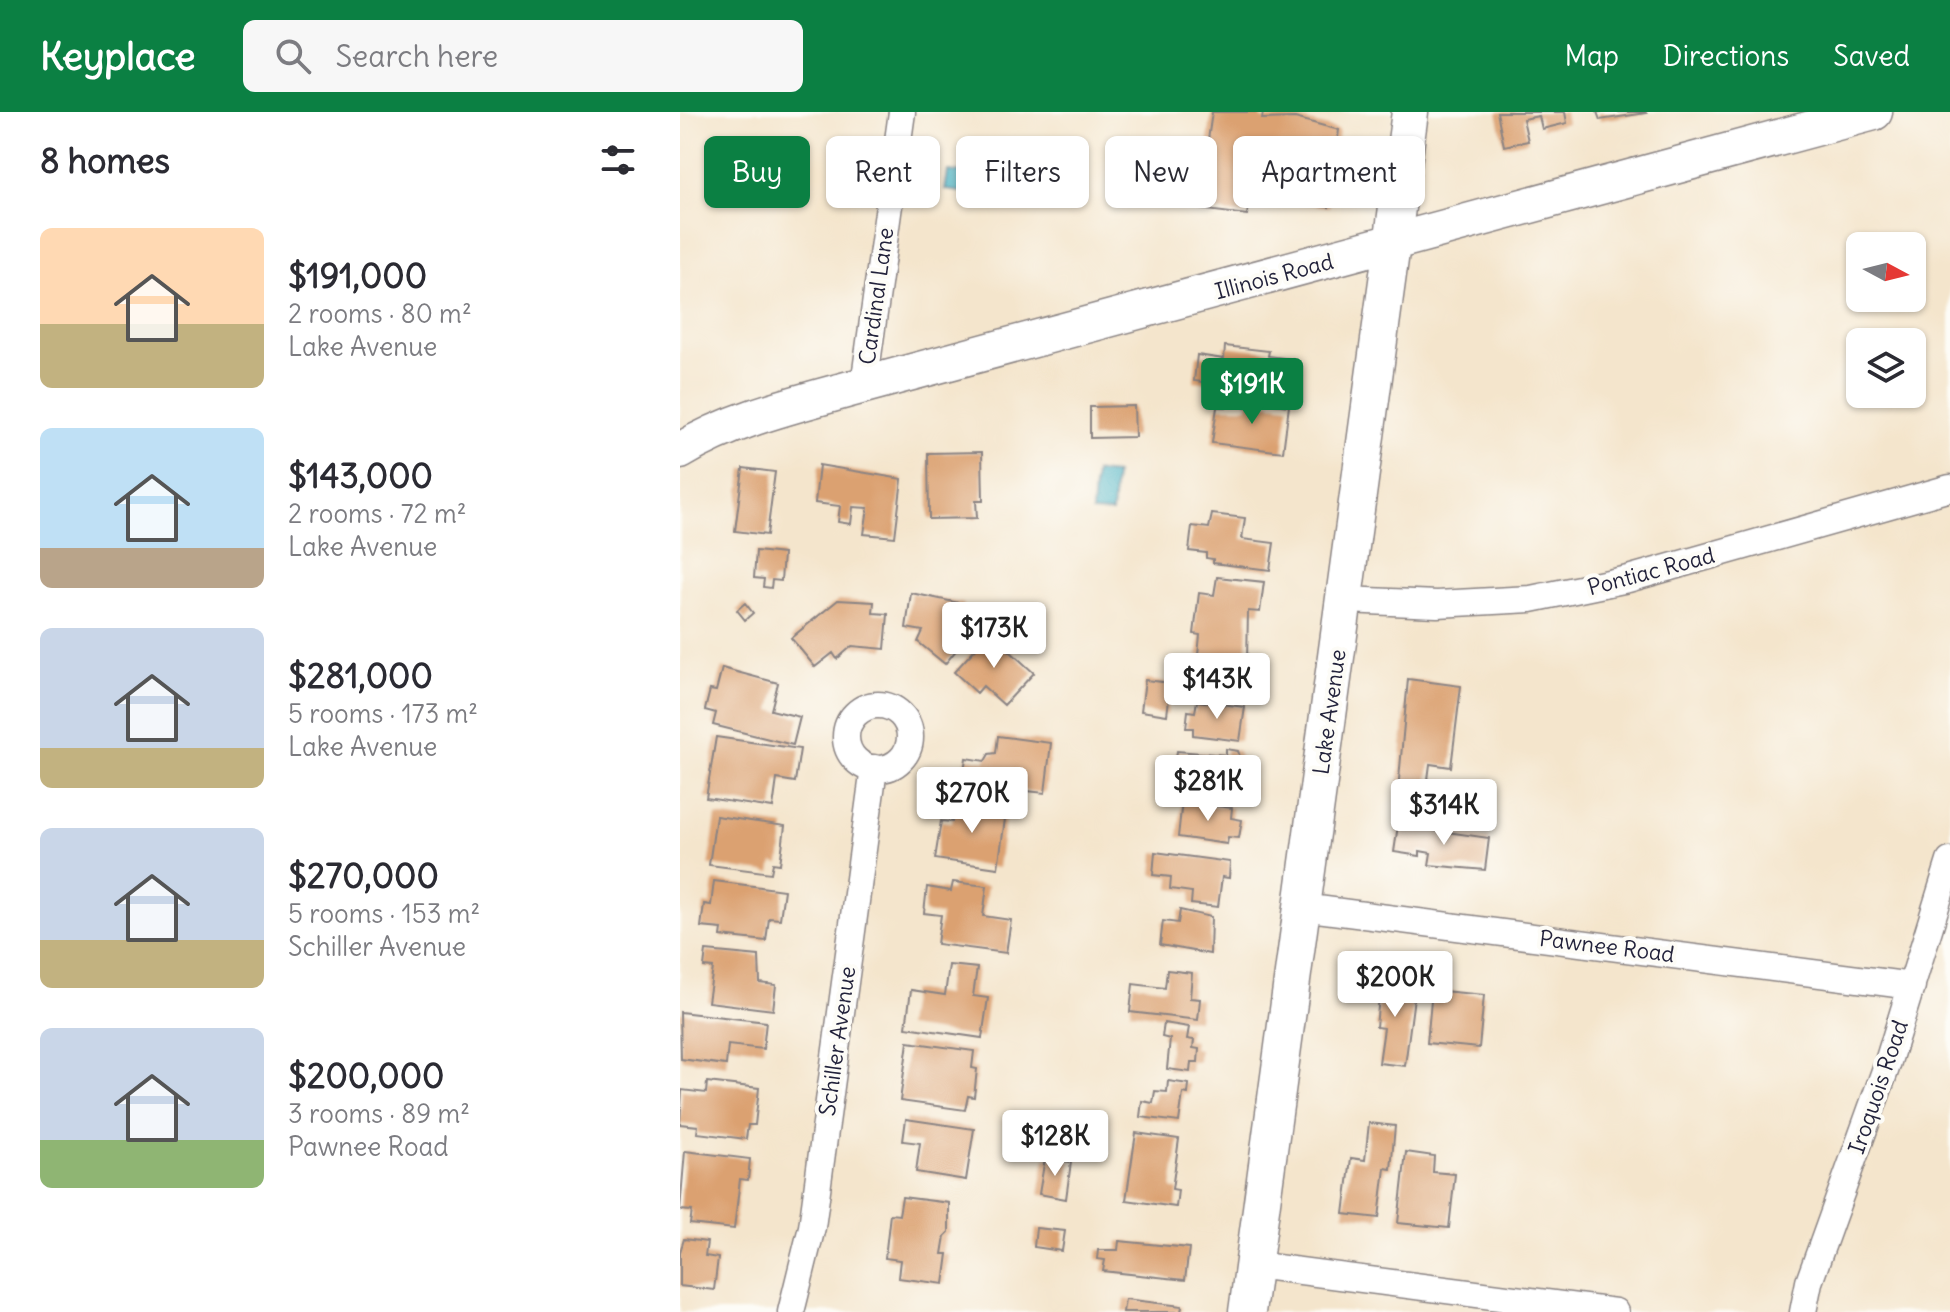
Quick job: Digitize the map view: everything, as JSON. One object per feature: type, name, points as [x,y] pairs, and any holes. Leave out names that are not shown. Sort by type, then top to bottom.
[{"type":"street","name":"Cardinal Lane","points":[[864,385],[902,112]]},
{"type":"street","name":"Lake Avenue","points":[[1247,1312],[1410,112]]},
{"type":"street","name":"Illinois Road","points":[[680,451],[747,418],[1874,112]]},
{"type":"street","name":"Pontiac Road","points":[[1345,600],[1437,604],[1531,599],[1628,579],[1950,488]]},
{"type":"street","name":"Schiller Avenue","points":[[791,1312],[812,1226],[874,768]]},
{"type":"street","name":"Iroquois Road","points":[[1803,1312],[1818,1254],[1912,986],[1950,861]]},
{"type":"street","name":"Pawnee Road","points":[[1302,907],[1912,986]]},
{"type":"street","points":[[1254,1265],[1615,1312]]},
{"type":"water","points":[[948,171],[956,172],[956,191],[945,190]]},
{"type":"water","points":[[1095,472],[1115,474],[1112,513],[1092,512]]},
{"type":"building","points":[[1212,112],[1263,112],[1262,119],[1295,118],[1339,130],[1338,136],[1233,136],[1233,208],[1248,208],[1247,215],[1198,209],[1217,208],[1217,136],[1209,136]]},
{"type":"building","points":[[1497,112],[1565,112],[1567,123],[1542,129],[1539,116],[1523,119],[1528,141],[1504,146]]},
{"type":"building","points":[[1597,112],[1645,112],[1646,113],[1600,120]]},
{"type":"building","points":[[1225,346],[1269,351],[1268,356],[1293,359],[1289,393],[1194,381],[1197,355],[1224,359]]},
{"type":"building","points":[[1249,401],[1289,406],[1283,452],[1212,443],[1217,407],[1248,407]]},
{"type":"building","points":[[1134,406],[1135,437],[1090,438],[1090,407]]},
{"type":"building","points":[[982,452],[983,501],[976,501],[977,518],[929,519],[928,453]]},
{"type":"building","points":[[819,465],[902,479],[895,537],[864,534],[868,508],[853,507],[851,524],[838,522],[840,506],[815,503]]},
{"type":"building","points":[[743,468],[775,472],[767,535],[735,531]]},
{"type":"building","points":[[1212,514],[1245,518],[1242,539],[1274,543],[1270,570],[1213,563],[1213,559],[1206,558],[1206,553],[1189,551],[1192,526],[1209,528]]},
{"type":"building","points":[[756,551],[783,554],[781,581],[772,580],[771,588],[763,587],[764,579],[754,578]]},
{"type":"building","points":[[1217,577],[1264,582],[1260,612],[1248,611],[1247,661],[1198,655],[1200,635],[1194,634],[1199,593],[1214,595]]},
{"type":"building","points":[[911,593],[964,604],[960,634],[965,639],[945,664],[918,642],[923,631],[906,628]]},
{"type":"building","points":[[838,600],[874,602],[873,613],[888,614],[885,649],[852,646],[837,659],[833,653],[815,667],[791,638]]},
{"type":"building","points":[[745,603],[753,613],[745,620],[737,610]]},
{"type":"building","points":[[990,633],[1034,673],[1004,705],[983,686],[977,693],[954,672]]},
{"type":"building","points":[[722,668],[778,683],[771,710],[800,717],[793,745],[713,725],[716,713],[705,710],[710,690],[716,691]]},
{"type":"building","points":[[1408,679],[1461,686],[1451,767],[1430,764],[1426,795],[1398,791]]},
{"type":"building","points":[[1145,680],[1171,683],[1167,715],[1141,711]]},
{"type":"building","points":[[1197,701],[1245,707],[1240,741],[1193,735],[1193,728],[1186,728],[1188,711],[1195,712]]},
{"type":"building","points":[[998,736],[1051,743],[1045,793],[962,784],[966,758],[985,761],[989,754],[996,753]]},
{"type":"building","points":[[716,737],[800,749],[795,782],[777,779],[773,808],[706,798]]},
{"type":"building","points":[[1226,749],[1238,751],[1246,775],[1234,779],[1228,767],[1224,796],[1171,789],[1177,751],[1226,755]]},
{"type":"building","points":[[955,799],[995,804],[994,817],[1005,819],[998,868],[935,859],[941,821],[952,822]]},
{"type":"building","points":[[1182,801],[1232,808],[1231,818],[1242,820],[1239,838],[1228,837],[1227,844],[1178,837]]},
{"type":"building","points":[[716,816],[785,826],[780,864],[773,863],[771,873],[709,865]]},
{"type":"building","points":[[1398,825],[1489,838],[1485,870],[1429,865],[1431,853],[1420,851],[1420,856],[1394,852]]},
{"type":"building","points":[[1155,852],[1230,862],[1229,878],[1222,877],[1218,907],[1191,904],[1192,892],[1170,889],[1171,877],[1153,875]]},
{"type":"building","points":[[714,881],[784,890],[780,919],[769,918],[766,941],[721,936],[722,929],[701,927],[704,904],[711,905]]},
{"type":"building","points":[[953,882],[987,886],[983,916],[1011,920],[1006,953],[937,944],[941,915],[924,913],[927,887],[951,891]]},
{"type":"building","points":[[1180,910],[1211,917],[1210,954],[1160,945],[1163,921],[1178,923]]},
{"type":"building","points":[[706,951],[759,956],[760,983],[776,985],[773,1010],[708,1002],[713,968],[704,967]]},
{"type":"building","points":[[949,965],[977,968],[973,996],[988,998],[982,1038],[906,1027],[911,990],[945,995]]},
{"type":"building","points":[[1167,970],[1192,973],[1190,998],[1200,999],[1198,1020],[1130,1012],[1133,984],[1165,988]]},
{"type":"building","points":[[1381,977],[1416,982],[1405,1066],[1379,1063],[1384,1028],[1376,1027]]},
{"type":"building","points":[[1432,990],[1484,995],[1479,1048],[1427,1043]]},
{"type":"building","points":[[680,1012],[766,1022],[763,1049],[728,1045],[726,1065],[681,1059]]},
{"type":"building","points":[[1164,1023],[1189,1027],[1187,1039],[1194,1040],[1193,1048],[1199,1049],[1198,1062],[1191,1062],[1190,1072],[1167,1069],[1170,1039],[1162,1037]]},
{"type":"building","points":[[908,1042],[974,1051],[972,1068],[977,1069],[974,1097],[968,1096],[965,1110],[900,1101]]},
{"type":"building","points":[[1168,1081],[1189,1084],[1188,1094],[1183,1093],[1179,1122],[1140,1117],[1142,1101],[1153,1103],[1155,1091],[1167,1092]]},
{"type":"building","points":[[707,1082],[759,1088],[755,1125],[748,1125],[746,1139],[697,1133],[698,1126],[680,1124],[682,1090],[706,1093]]},
{"type":"building","points":[[906,1119],[974,1129],[966,1180],[916,1172],[920,1143],[903,1141]]},
{"type":"building","points":[[1369,1123],[1395,1126],[1391,1169],[1385,1168],[1379,1218],[1344,1214],[1351,1158],[1365,1160]]},
{"type":"building","points":[[1136,1133],[1179,1139],[1172,1189],[1178,1190],[1176,1207],[1126,1200]]},
{"type":"building","points":[[685,1151],[750,1159],[748,1180],[740,1179],[734,1229],[690,1224],[692,1211],[680,1210]]},
{"type":"building","points":[[1406,1152],[1434,1156],[1433,1172],[1455,1174],[1449,1228],[1398,1223]]},
{"type":"building","points":[[1045,1158],[1071,1162],[1066,1199],[1039,1194]]},
{"type":"building","points":[[902,1197],[949,1203],[949,1232],[945,1236],[942,1254],[948,1254],[944,1284],[898,1278],[900,1260],[885,1258],[890,1214],[899,1215]]},
{"type":"building","points":[[1036,1228],[1065,1231],[1062,1251],[1034,1247]]},
{"type":"building","points":[[684,1239],[707,1242],[705,1256],[718,1258],[714,1290],[680,1286],[680,1252]]},
{"type":"building","points":[[1119,1241],[1189,1248],[1185,1280],[1103,1271],[1105,1260],[1097,1259],[1098,1250],[1118,1250]]},
{"type":"building","points":[[1125,1299],[1182,1306],[1181,1312],[1123,1312]]}]
